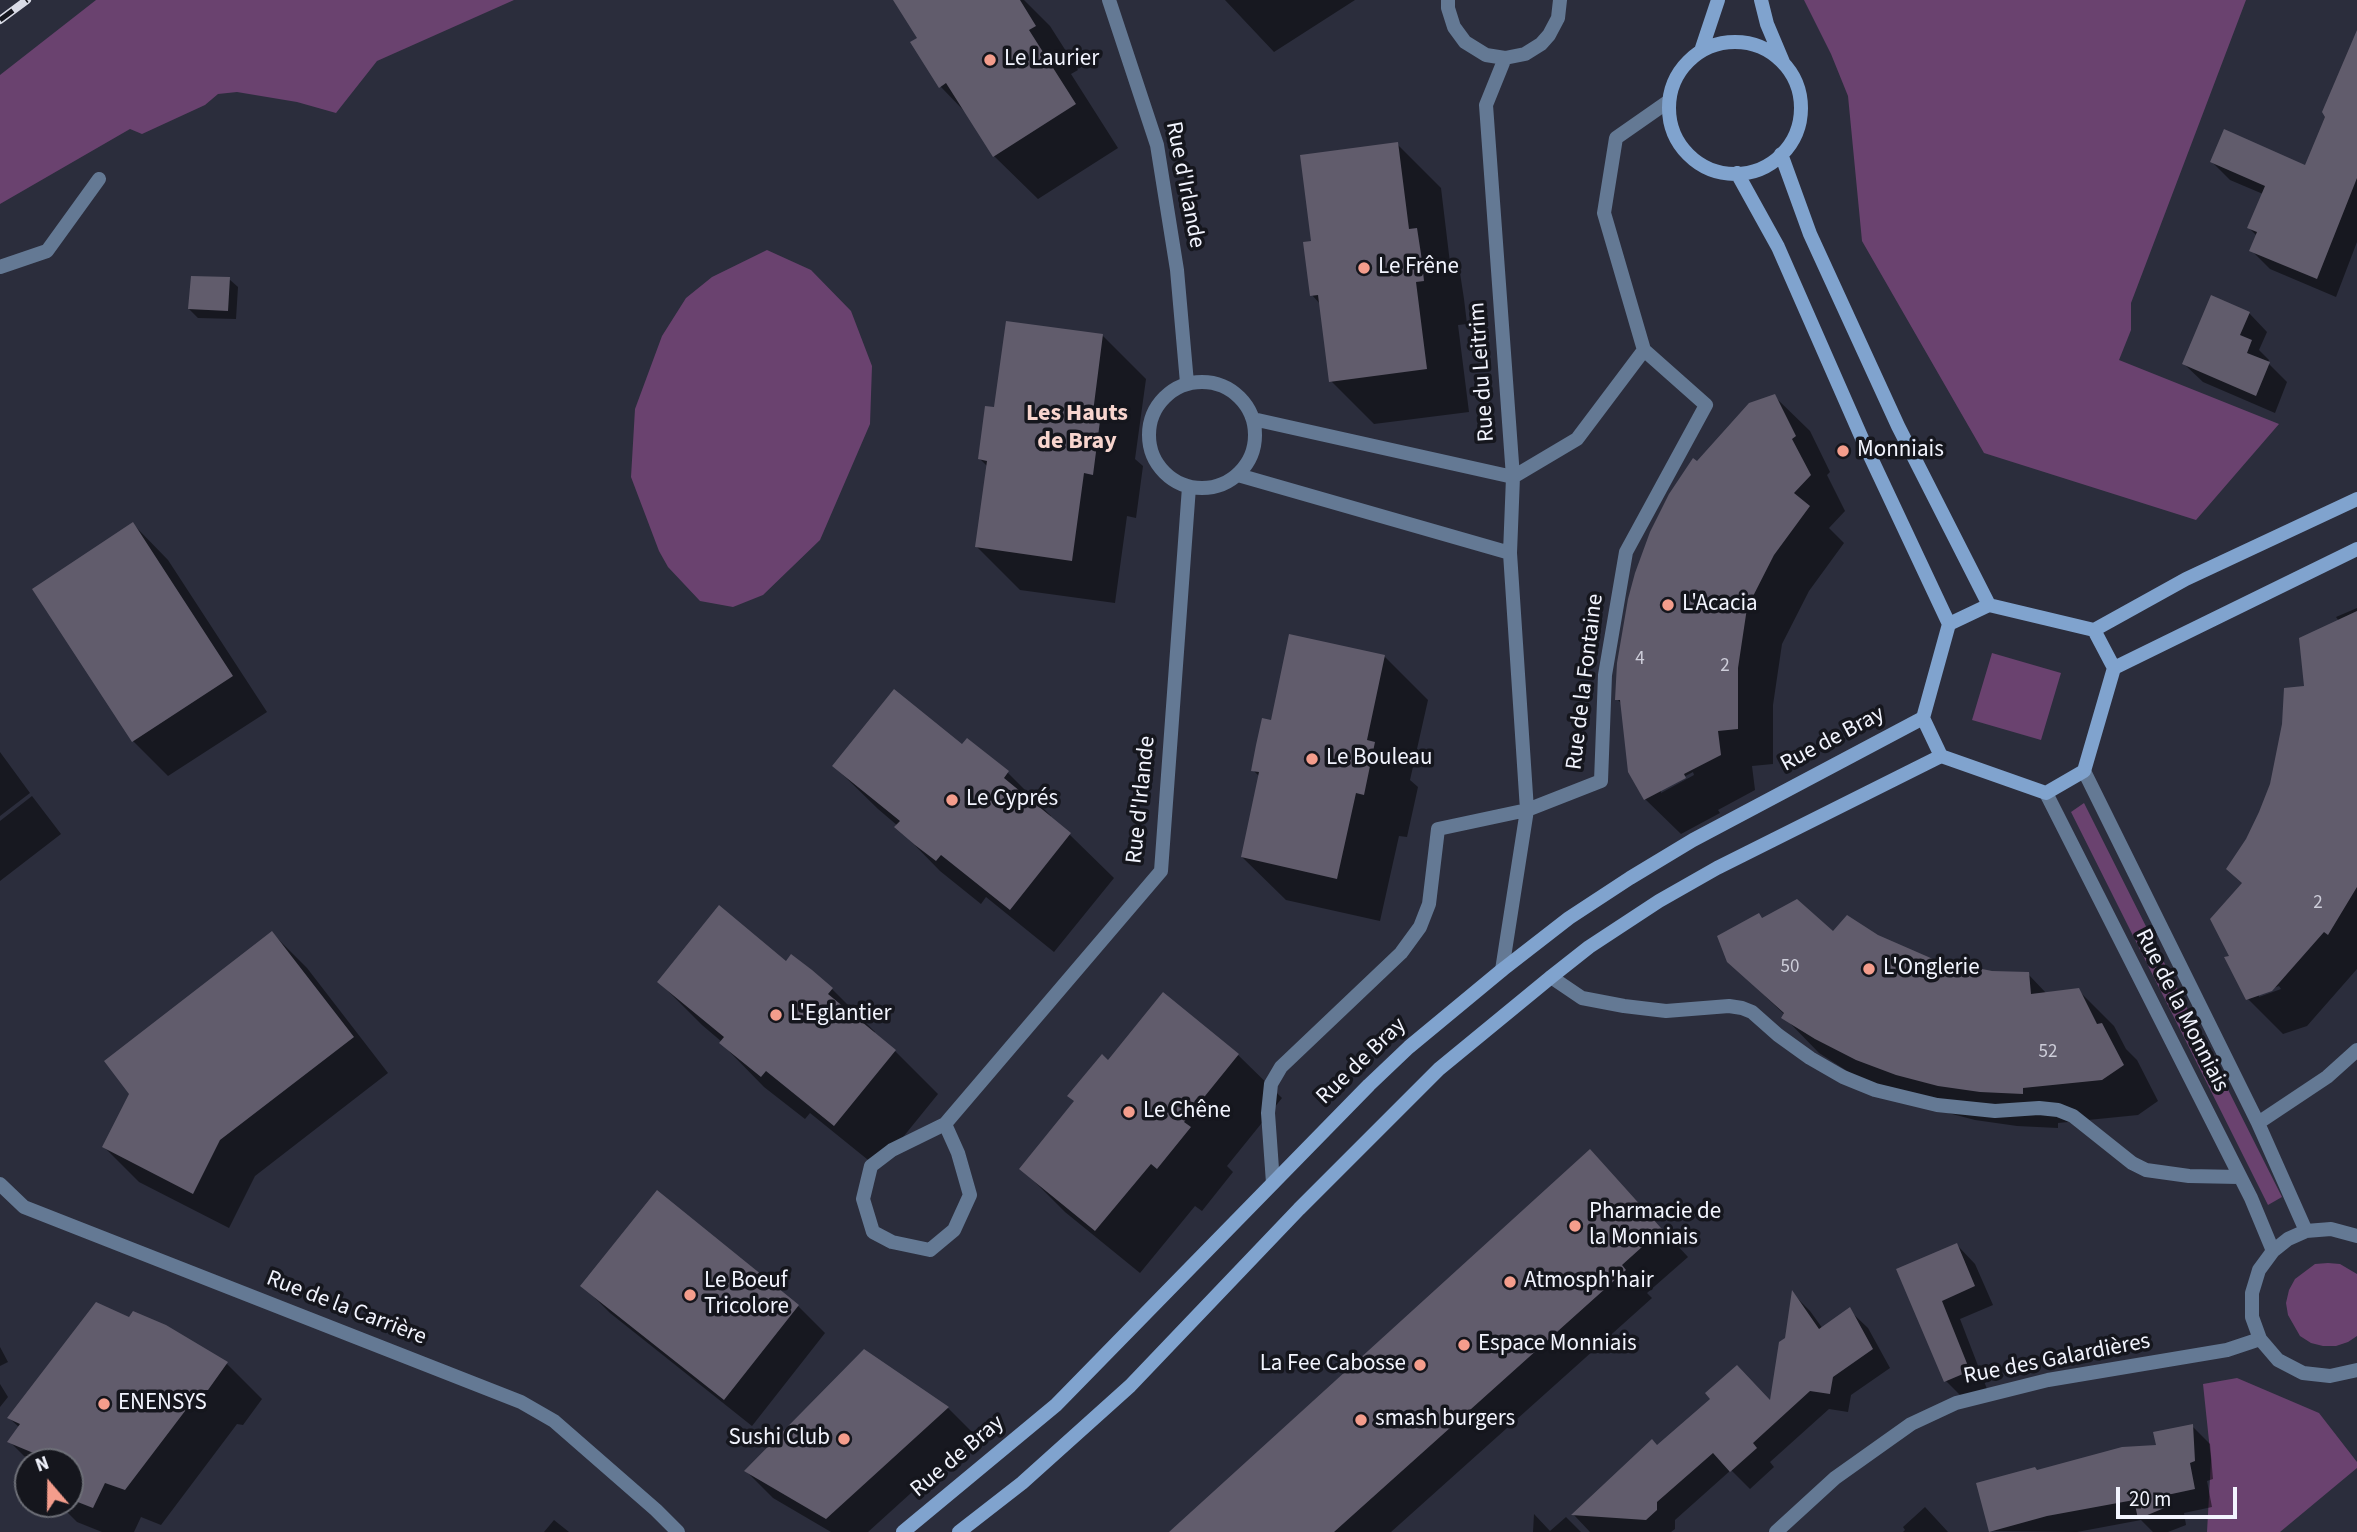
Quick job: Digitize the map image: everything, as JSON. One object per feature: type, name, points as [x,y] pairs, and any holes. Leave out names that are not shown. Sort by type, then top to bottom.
[{"type":"street","name":"Rue d'Irlande","points":[[1109,0],[1157,145],[1177,270],[1187,383]]},
{"type":"street","points":[[1448,0],[1454,27],[1465,42],[1486,55],[1505,58],[1525,54],[1541,44],[1558,18],[1560,0]]},
{"type":"street","points":[[1701,51],[1718,0]]},
{"type":"street","points":[[1761,0],[1767,24],[1784,64],[1795,80],[1801,99],[1800,120],[1793,139],[1768,165],[1737,173],[1714,170],[1695,160],[1680,144],[1670,124],[1669,101],[1674,82],[1685,64],[1701,51],[1722,43],[1745,42],[1766,49],[1784,64]]},
{"type":"street","name":"Rue du Leitrim","points":[[1502,970],[1527,810],[1510,553],[1513,477],[1486,105],[1505,58]]},
{"type":"street","points":[[1253,419],[1513,477],[1577,439],[1644,350],[1604,213],[1616,138],[1669,101]]},
{"type":"street","points":[[1781,154],[1810,234],[1898,426],[1989,605]]},
{"type":"street","points":[[1737,173],[1778,247],[1864,443],[1949,624],[1923,718],[1941,757]]},
{"type":"street","points":[[0,267],[47,251],[99,179]]},
{"type":"street","name":"Rue de la Fontaine","points":[[1527,810],[1601,781],[1605,675],[1626,552],[1706,405],[1644,350]]},
{"type":"street","points":[[1187,383],[1213,383],[1230,390],[1244,402],[1253,419],[1254,442],[1249,460],[1238,475],[1225,483],[1207,488],[1189,487],[1162,471],[1152,456],[1148,437],[1150,422],[1157,406],[1170,392],[1187,383]]},
{"type":"street","points":[[1238,475],[1510,553]]},
{"type":"street","name":"Rue d'Irlande","points":[[945,1124],[958,1153],[970,1195],[954,1230],[930,1250],[892,1242],[873,1232],[863,1199],[871,1166],[892,1150],[945,1124],[1161,871],[1189,487]]},
{"type":"street","points":[[1949,624],[1989,605],[2094,630],[2186,579],[2357,499]]},
{"type":"street","points":[[2114,668],[2357,549]]},
{"type":"street","points":[[959,1532],[1022,1483],[1130,1386],[1299,1209],[1439,1069],[1589,947],[1659,901],[1717,868],[1941,757],[2046,793],[2084,771],[2114,668],[2094,630]]},
{"type":"street","name":"Rue de Bray","points":[[903,1532],[1056,1405],[1409,1047],[1502,970],[1569,918],[1630,877],[1923,718]]},
{"type":"street","name":"Rue de la Monniais","points":[[2084,771],[2258,1123],[2306,1231]]},
{"type":"street","name":"Rue de la Monniais","points":[[2046,793],[2251,1198],[2273,1251]]},
{"type":"street","points":[[1273,1183],[1268,1112],[1271,1084],[1281,1067],[1401,953],[1420,927],[1429,904],[1438,829],[1527,810]]},
{"type":"street","points":[[1551,977],[1582,998],[1624,1006],[1667,1011],[1729,1006],[1742,1008],[1752,1012],[1810,1058],[1843,1077],[1875,1090],[1960,1108],[1995,1111],[2039,1108],[2058,1110],[2073,1116],[2132,1163],[2146,1170],[2189,1176],[2239,1177]]},
{"type":"street","points":[[2258,1123],[2326,1077],[2357,1050]]},
{"type":"street","name":"Rue de la Carrière","points":[[0,1184],[24,1207],[521,1402],[554,1421],[678,1532]]},
{"type":"street","points":[[2357,1236],[2331,1230],[2306,1231],[2288,1239],[2273,1251],[2259,1270],[2252,1293],[2252,1317],[2260,1339],[2278,1360],[2302,1373],[2330,1376],[2357,1370]]},
{"type":"street","name":"Rue des Galardières","points":[[1776,1532],[1835,1478],[1857,1462],[1911,1424],[1956,1403],[2048,1380],[2227,1350],[2260,1339]]},
{"type":"street","name":"Rue de la Carrière","points":[[656,1510],[690,1532]]},
{"type":"shaded area","points":[[96,0],[514,0],[377,61],[336,113],[297,102],[237,92],[218,94],[205,105],[142,134],[130,129],[0,204],[0,75]]},
{"type":"shaded area","points":[[1804,0],[2246,0],[2131,303],[2131,330],[2119,360],[2279,424],[2196,520],[1984,453],[1862,241],[1848,96]]},
{"type":"shaded area","points":[[767,250],[811,270],[851,311],[872,366],[870,424],[820,540],[763,595],[733,607],[700,601],[668,567],[659,551],[631,477],[635,409],[662,336],[686,298],[712,277]]},
{"type":"shaded area","points":[[1992,653],[2061,673],[2041,740],[1972,720]]},
{"type":"shaded area","points":[[2084,803],[2282,1197],[2268,1205],[2071,812]]},
{"type":"shaded area","points":[[2315,1264],[2340,1264],[2357,1274],[2357,1336],[2336,1346],[2311,1343],[2300,1336],[2288,1315],[2286,1303],[2295,1279]]},
{"type":"shaded area","points":[[2237,1378],[2319,1413],[2357,1462],[2357,1468],[2280,1532],[2207,1532],[2211,1460],[2203,1384]]},
{"type":"building","name":"Le Laurier","points":[[893,0],[1020,0],[1036,26],[1029,30],[1076,104],[993,157],[946,83],[939,88],[910,42],[917,38]]},
{"type":"building","points":[[2357,30],[2357,178],[2317,279],[2249,251],[2257,232],[2247,228],[2265,186],[2210,162],[2224,129],[2305,165],[2325,117],[2322,112]]},
{"type":"building","name":"Le Frêne","points":[[1398,142],[1409,229],[1417,228],[1421,254],[1424,281],[1416,282],[1427,369],[1329,382],[1318,295],[1310,296],[1303,242],[1311,241],[1300,155]]},
{"type":"building","points":[[191,276],[230,277],[228,311],[188,309]]},
{"type":"building","points":[[2211,295],[2250,312],[2240,335],[2252,340],[2247,353],[2270,362],[2256,396],[2182,364]]},
{"type":"building","points":[[1006,321],[1103,334],[1092,420],[1100,421],[1093,475],[1084,473],[1072,561],[975,547],[987,461],[978,459],[985,406],[994,407]]},
{"type":"building","name":"L'Acacia","points":[[1775,394],[1796,436],[1792,439],[1811,475],[1794,493],[1810,506],[1774,555],[1747,608],[1738,668],[1738,729],[1718,731],[1721,755],[1684,774],[1686,778],[1644,800],[1628,772],[1620,700],[1615,700],[1617,663],[1635,573],[1650,532],[1669,494],[1693,458],[1697,461],[1749,403]]},
{"type":"building","points":[[133,522],[233,676],[132,742],[32,589]]},
{"type":"building","points":[[2357,611],[2357,887],[2328,935],[2324,932],[2272,991],[2246,1000],[2224,957],[2229,956],[2210,919],[2242,883],[2226,869],[2246,839],[2270,784],[2282,724],[2284,688],[2304,686],[2299,638]]},
{"type":"building","name":"Le Bouleau","points":[[1289,634],[1385,655],[1367,740],[1375,742],[1364,795],[1356,793],[1337,879],[1241,857],[1259,772],[1251,771],[1256,745],[1262,718],[1271,720]]},
{"type":"building","name":"Le Cyprés","points":[[894,689],[962,744],[967,738],[1009,771],[1004,778],[1071,833],[1010,910],[941,855],[936,861],[915,845],[894,827],[900,821],[832,766]]},
{"type":"building","points":[[1797,899],[1833,931],[1847,915],[1878,935],[1933,959],[1992,971],[2029,972],[2031,994],[2079,988],[2097,1024],[2102,1023],[2124,1065],[2102,1080],[2023,1088],[2023,1094],[1938,1086],[1896,1075],[1856,1060],[1781,1018],[1784,1013],[1727,962],[1717,936],[1759,913],[1762,918]]},
{"type":"building","name":"L'Eglantier","points":[[719,905],[786,961],[791,954],[812,970],[833,988],[828,994],[896,1050],[834,1126],[766,1071],[761,1077],[719,1043],[724,1037],[657,982]]},
{"type":"building","points":[[272,931],[354,1037],[220,1140],[193,1194],[102,1147],[129,1094],[104,1061]]},
{"type":"building","name":"Le Chêne","points":[[1163,992],[1239,1054],[1184,1122],[1191,1127],[1157,1169],[1151,1164],[1095,1231],[1019,1169],[1074,1101],[1067,1096],[1102,1054],[1108,1060]]},
{"type":"building","name":"Espace Monniais","points":[[1590,1149],[1662,1229],[1622,1265],[1626,1270],[1334,1532],[1169,1532]]},
{"type":"building","name":"Le Boeuf Tricolore","points":[[657,1190],[799,1305],[724,1400],[580,1286]]},
{"type":"building","points":[[1957,1243],[1975,1286],[1942,1301],[1970,1371],[1944,1382],[1896,1269]]},
{"type":"building","points":[[1792,1290],[1819,1329],[1850,1307],[1873,1349],[1833,1377],[1830,1394],[1810,1391],[1753,1443],[1757,1448],[1730,1472],[1713,1453],[1657,1502],[1657,1510],[1646,1520],[1571,1515],[1652,1439],[1657,1445],[1710,1399],[1705,1393],[1737,1365],[1770,1400],[1779,1342],[1785,1338]]},
{"type":"building","name":"ENENSYS","points":[[96,1302],[129,1317],[133,1311],[166,1325],[228,1362],[208,1390],[201,1390],[125,1490],[105,1483],[93,1508],[84,1504],[84,1448],[21,1448],[7,1442],[20,1424],[7,1418]]},
{"type":"building","name":"Sushi Club","points":[[864,1349],[949,1407],[826,1519],[744,1471]]},
{"type":"building","points":[[2193,1424],[2195,1461],[2190,1463],[2195,1489],[2167,1495],[2169,1506],[2138,1519],[2134,1500],[2047,1516],[1989,1532],[1976,1483],[2122,1447],[2156,1445],[2153,1432]]},
{"type":"railway","points":[[0,20],[27,0]]},
{"type":"place","name":"Le Laurier","points":[[990,60]]},
{"type":"place","name":"Le Frêne","points":[[1364,268]]},
{"type":"place","name":"Monniais","points":[[1843,451]]},
{"type":"place","name":"L'Acacia","points":[[1668,605]]},
{"type":"place","name":"Le Bouleau","points":[[1312,759]]},
{"type":"place","name":"Le Cyprés","points":[[952,800]]},
{"type":"place","name":"L'Onglerie","points":[[1869,969]]},
{"type":"place","name":"L'Eglantier","points":[[776,1015]]},
{"type":"place","name":"Le Chêne","points":[[1129,1112]]},
{"type":"place","name":"Pharmacie de la Monniais","points":[[1575,1226]]},
{"type":"place","name":"Atmosph'hair","points":[[1510,1282]]},
{"type":"place","name":"Le Boeuf Tricolore","points":[[690,1295]]},
{"type":"place","name":"Espace Monniais","points":[[1464,1345]]},
{"type":"place","name":"La Fee Cabosse","points":[[1420,1365]]},
{"type":"place","name":"ENENSYS","points":[[104,1404]]},
{"type":"place","name":"smash burgers","points":[[1361,1420]]},
{"type":"place","name":"Sushi Club","points":[[844,1439]]},
{"type":"district","name":"Les Hauts de Bray","points":[[1077,429]]}]
